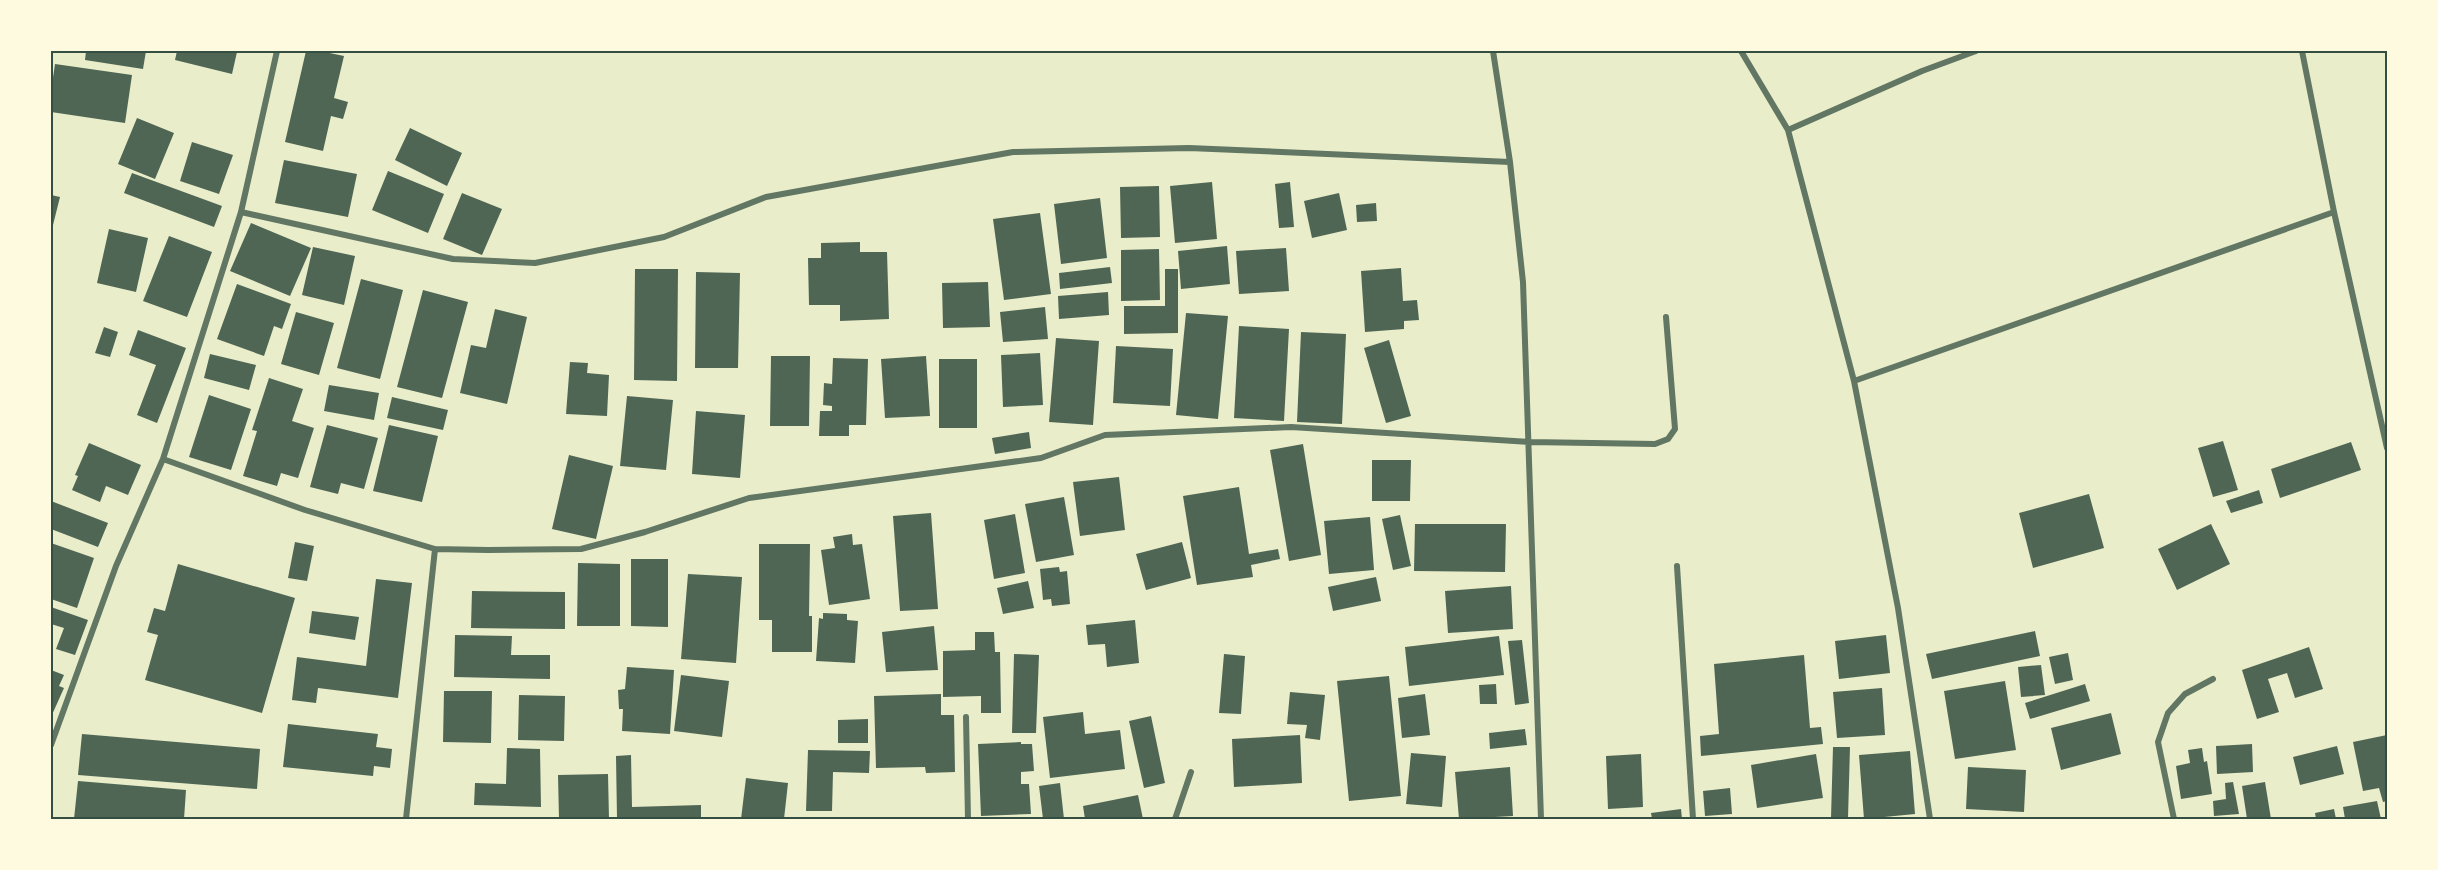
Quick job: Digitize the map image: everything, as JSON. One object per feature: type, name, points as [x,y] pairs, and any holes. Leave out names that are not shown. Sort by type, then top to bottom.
[{"type":"street","points":[[51,745],[116,566],[163,459],[241,212],[277,51]]},
{"type":"street","points":[[1493,51],[1510,162],[1523,282],[1541,819]]},
{"type":"street","points":[[1741,51],[1788,130],[1854,381],[1898,608],[1930,819]]},
{"type":"street","points":[[1788,130],[1922,71],[1976,51]]},
{"type":"street","points":[[2302,51],[2334,212],[2387,448]]},
{"type":"street","points":[[241,212],[453,259],[535,263],[664,237],[766,197],[1013,152],[1189,148],[1510,162]]},
{"type":"street","points":[[1854,381],[2334,212]]},
{"type":"street","points":[[163,459],[304,510],[435,549],[581,549],[645,532],[749,498],[1041,458],[1105,435],[1291,427],[1529,442],[1655,444],[1668,439],[1675,429],[1666,317]]},
{"type":"street","points":[[406,819],[435,549]]},
{"type":"street","points":[[1677,566],[1693,819]]},
{"type":"street","points":[[2174,819],[2158,742],[2168,713],[2185,694],[2213,680]]},
{"type":"street","points":[[966,717],[968,819]]},
{"type":"street","points":[[1175,819],[1191,772]]},
{"type":"building","points":[[86,51],[146,51],[143,69],[85,60]]},
{"type":"building","points":[[177,51],[237,52],[232,74],[175,60]]},
{"type":"building","points":[[306,51],[320,51],[344,56],[334,98],[348,102],[343,119],[331,116],[323,151],[285,142]]},
{"type":"building","points":[[55,64],[132,75],[125,123],[51,112]]},
{"type":"building","points":[[137,118],[174,133],[155,179],[118,164]]},
{"type":"building","points":[[410,128],[462,153],[447,186],[395,160]]},
{"type":"building","points":[[192,142],[233,155],[219,194],[180,181]]},
{"type":"building","points":[[284,160],[357,174],[348,217],[275,203]]},
{"type":"building","points":[[388,171],[444,194],[428,233],[372,210]]},
{"type":"building","points":[[132,173],[222,206],[214,227],[124,193]]},
{"type":"building","points":[[1212,182],[1217,239],[1175,243],[1170,186]]},
{"type":"building","points":[[1290,182],[1294,227],[1279,228],[1275,184]]},
{"type":"building","points":[[1159,186],[1160,237],[1121,238],[1120,187]]},
{"type":"building","points":[[462,193],[502,209],[482,255],[443,239]]},
{"type":"building","points":[[1339,193],[1347,230],[1312,238],[1304,201]]},
{"type":"building","points":[[51,195],[60,197],[52,229],[51,229]]},
{"type":"building","points":[[1100,198],[1107,258],[1061,264],[1054,204]]},
{"type":"building","points":[[1376,203],[1377,221],[1357,222],[1356,205]]},
{"type":"building","points":[[1040,213],[1051,294],[1004,300],[993,219]]},
{"type":"building","points":[[251,223],[311,248],[290,296],[230,271]]},
{"type":"building","points":[[109,229],[148,238],[136,292],[97,283]]},
{"type":"building","points":[[169,236],[212,252],[187,317],[143,301]]},
{"type":"building","points":[[860,242],[860,252],[887,252],[889,319],[840,321],[840,305],[809,305],[808,258],[821,258],[821,243]]},
{"type":"building","points":[[1227,246],[1230,284],[1181,289],[1178,251]]},
{"type":"building","points":[[313,247],[355,256],[344,305],[302,295]]},
{"type":"building","points":[[1286,248],[1289,291],[1239,294],[1236,251]]},
{"type":"building","points":[[1159,249],[1160,300],[1121,301],[1121,250]]},
{"type":"building","points":[[1110,267],[1112,283],[1060,289],[1059,273]]},
{"type":"building","points":[[1401,268],[1403,301],[1417,300],[1419,320],[1404,321],[1404,329],[1365,332],[1361,271]]},
{"type":"building","points":[[635,269],[678,269],[677,381],[634,380]]},
{"type":"building","points":[[1165,269],[1178,269],[1178,333],[1124,334],[1124,306],[1165,306]]},
{"type":"building","points":[[696,272],[740,273],[738,368],[695,368]]},
{"type":"building","points":[[361,279],[403,290],[380,379],[337,368]]},
{"type":"building","points":[[988,282],[990,327],[943,328],[942,283]]},
{"type":"building","points":[[237,284],[291,304],[282,329],[274,326],[264,356],[217,339]]},
{"type":"building","points":[[423,290],[468,302],[442,398],[397,387]]},
{"type":"building","points":[[1108,292],[1109,315],[1059,319],[1058,296]]},
{"type":"building","points":[[1045,307],[1048,339],[1003,342],[1000,312]]},
{"type":"building","points":[[495,309],[527,317],[507,404],[460,393],[471,345],[486,348]]},
{"type":"building","points":[[296,312],[334,323],[319,375],[281,364]]},
{"type":"building","points":[[1186,313],[1228,316],[1218,419],[1176,415]]},
{"type":"building","points":[[1239,326],[1289,329],[1284,421],[1234,418]]},
{"type":"building","points":[[104,327],[118,332],[110,357],[95,353]]},
{"type":"building","points":[[138,330],[186,348],[157,423],[137,415],[156,365],[129,355]]},
{"type":"building","points":[[1301,332],[1346,334],[1342,424],[1297,422]]},
{"type":"building","points":[[1056,338],[1099,341],[1093,425],[1049,422]]},
{"type":"building","points":[[1389,340],[1411,416],[1386,423],[1364,348]]},
{"type":"building","points":[[1116,346],[1173,349],[1170,406],[1113,403]]},
{"type":"building","points":[[1040,353],[1043,405],[1003,407],[1001,355]]},
{"type":"building","points":[[210,354],[256,365],[249,390],[204,378]]},
{"type":"building","points":[[771,356],[810,356],[809,426],[770,426]]},
{"type":"building","points":[[926,356],[930,416],[885,418],[881,359]]},
{"type":"building","points":[[833,358],[868,359],[866,425],[849,425],[849,436],[819,436],[820,411],[832,411],[832,406],[823,405],[824,383],[832,384]]},
{"type":"building","points":[[939,359],[977,359],[977,428],[939,428]]},
{"type":"building","points":[[570,362],[588,363],[587,373],[609,375],[607,416],[566,414]]},
{"type":"building","points":[[269,378],[303,389],[292,421],[314,428],[298,478],[281,473],[277,486],[243,476],[257,431],[252,430]]},
{"type":"building","points":[[329,385],[379,393],[374,420],[324,411]]},
{"type":"building","points":[[209,395],[251,409],[231,470],[189,457]]},
{"type":"building","points":[[627,396],[673,400],[666,470],[620,466]]},
{"type":"building","points":[[392,397],[448,410],[443,430],[387,418]]},
{"type":"building","points":[[696,411],[745,415],[740,478],[692,474]]},
{"type":"building","points":[[327,425],[378,438],[364,489],[341,483],[338,494],[310,487]]},
{"type":"building","points":[[389,425],[438,436],[422,502],[373,491]]},
{"type":"building","points":[[1029,432],[1031,448],[995,454],[992,438]]},
{"type":"building","points":[[2223,441],[2238,490],[2213,497],[2198,448]]},
{"type":"building","points":[[2351,442],[2361,470],[2280,498],[2271,469]]},
{"type":"building","points":[[89,443],[141,465],[128,495],[106,486],[100,502],[72,490],[78,476],[75,475]]},
{"type":"building","points":[[1303,444],[1321,555],[1289,561],[1270,450]]},
{"type":"building","points":[[569,455],[613,466],[596,539],[552,529]]},
{"type":"building","points":[[1372,460],[1411,460],[1410,501],[1372,501]]},
{"type":"building","points":[[1119,477],[1125,530],[1080,536],[1073,482]]},
{"type":"building","points":[[1239,487],[1249,554],[1278,549],[1280,559],[1251,565],[1253,577],[1197,585],[1183,496]]},
{"type":"building","points":[[2259,490],[2263,503],[2231,513],[2226,501]]},
{"type":"building","points":[[2089,494],[2104,548],[2033,568],[2019,513]]},
{"type":"building","points":[[1064,497],[1074,555],[1036,562],[1025,504]]},
{"type":"building","points":[[51,501],[108,523],[98,547],[51,529]]},
{"type":"building","points":[[931,513],[938,609],[900,611],[893,516]]},
{"type":"building","points":[[1015,514],[1025,573],[994,579],[984,520]]},
{"type":"building","points":[[1400,515],[1411,566],[1393,570],[1382,519]]},
{"type":"building","points":[[1370,517],[1374,570],[1329,574],[1324,521]]},
{"type":"building","points":[[1415,524],[1506,524],[1505,572],[1414,571]]},
{"type":"building","points":[[2211,524],[2230,564],[2177,590],[2158,549]]},
{"type":"building","points":[[852,534],[853,545],[862,544],[870,599],[829,605],[821,550],[835,548],[833,537]]},
{"type":"building","points":[[295,542],[314,546],[307,581],[288,578]]},
{"type":"building","points":[[1182,542],[1191,578],[1146,590],[1136,554]]},
{"type":"building","points":[[51,543],[94,558],[77,608],[51,599]]},
{"type":"building","points":[[759,544],[810,544],[809,616],[812,616],[812,652],[772,652],[772,620],[759,620]]},
{"type":"building","points":[[631,559],[668,559],[668,627],[631,626]]},
{"type":"building","points":[[578,563],[620,564],[620,626],[577,626]]},
{"type":"building","points":[[178,564],[295,598],[262,713],[145,680],[158,635],[147,632],[154,608],[165,611]]},
{"type":"building","points":[[1059,567],[1060,572],[1067,571],[1070,604],[1052,606],[1051,599],[1043,600],[1040,569]]},
{"type":"building","points":[[688,574],[742,577],[736,663],[681,659]]},
{"type":"building","points":[[1376,577],[1381,601],[1333,611],[1328,587]]},
{"type":"building","points":[[376,579],[412,583],[398,698],[318,688],[316,703],[292,700],[297,657],[366,666]]},
{"type":"building","points":[[1028,581],[1034,608],[1003,614],[997,588]]},
{"type":"building","points":[[1511,586],[1513,629],[1448,633],[1445,591]]},
{"type":"building","points":[[472,591],[565,592],[565,629],[471,628]]},
{"type":"building","points":[[51,607],[88,620],[75,655],[56,649],[64,628],[51,624]]},
{"type":"building","points":[[312,611],[359,617],[355,640],[309,633]]},
{"type":"building","points":[[823,613],[847,614],[847,620],[858,621],[855,663],[816,661],[819,618],[823,619]]},
{"type":"building","points":[[1135,620],[1139,663],[1107,667],[1105,644],[1088,645],[1086,625]]},
{"type":"building","points":[[934,626],[938,670],[886,672],[882,632]]},
{"type":"building","points":[[2035,631],[2040,656],[1932,679],[1926,654]]},
{"type":"building","points":[[975,632],[994,632],[995,652],[1000,652],[1001,713],[981,713],[981,696],[943,697],[943,651],[975,650]]},
{"type":"building","points":[[455,635],[512,636],[511,655],[550,655],[550,679],[454,677]]},
{"type":"building","points":[[1886,635],[1890,673],[1839,679],[1835,641]]},
{"type":"building","points":[[1499,636],[1504,675],[1409,686],[1405,647]]},
{"type":"building","points":[[1522,640],[1529,703],[1515,705],[1508,641]]},
{"type":"building","points":[[2309,647],[2323,689],[2295,698],[2287,673],[2268,679],[2279,712],[2257,719],[2242,670]]},
{"type":"building","points":[[2068,653],[2073,680],[2055,684],[2049,657]]},
{"type":"building","points":[[1014,654],[1039,655],[1036,733],[1012,733]]},
{"type":"building","points":[[1224,654],[1245,656],[1241,714],[1219,713]]},
{"type":"building","points":[[1804,655],[1810,728],[1821,727],[1823,744],[1701,756],[1700,736],[1719,734],[1714,664]]},
{"type":"building","points":[[2041,665],[2045,695],[2021,697],[2018,667]]},
{"type":"building","points":[[627,667],[674,670],[670,734],[622,731],[623,709],[619,709],[618,690],[625,689]]},
{"type":"building","points":[[51,670],[64,675],[59,686],[64,688],[51,717]]},
{"type":"building","points":[[681,675],[729,681],[722,737],[674,731]]},
{"type":"building","points":[[1389,676],[1401,796],[1349,801],[1337,681]]},
{"type":"building","points":[[2005,681],[2016,750],[1955,759],[1944,691]]},
{"type":"building","points":[[1496,684],[1497,704],[1480,704],[1479,685]]},
{"type":"building","points":[[2085,684],[2090,701],[2030,719],[2025,703]]},
{"type":"building","points":[[1882,688],[1885,735],[1837,738],[1833,692]]},
{"type":"building","points":[[444,691],[492,691],[491,743],[443,742]]},
{"type":"building","points":[[1290,692],[1325,695],[1320,740],[1305,738],[1307,725],[1287,724]]},
{"type":"building","points":[[941,694],[941,715],[954,715],[955,772],[926,773],[925,767],[876,768],[874,696]]},
{"type":"building","points":[[1425,694],[1430,735],[1402,738],[1398,698]]},
{"type":"building","points":[[519,695],[565,696],[564,741],[518,740]]},
{"type":"building","points":[[1083,712],[1085,734],[1120,730],[1125,769],[1050,778],[1043,717]]},
{"type":"building","points":[[2111,713],[2121,754],[2061,770],[2051,728]]},
{"type":"building","points":[[1151,716],[1165,783],[1144,788],[1129,721]]},
{"type":"building","points":[[868,719],[868,743],[838,743],[838,720]]},
{"type":"building","points":[[288,724],[378,734],[376,747],[392,749],[390,768],[374,766],[373,776],[283,767]]},
{"type":"building","points":[[1525,729],[1527,745],[1490,749],[1489,733]]},
{"type":"building","points":[[82,734],[260,749],[257,789],[78,775]]},
{"type":"building","points":[[1300,735],[1302,783],[1234,787],[1232,739]]},
{"type":"building","points":[[2387,735],[2387,801],[2383,802],[2379,788],[2363,791],[2353,742]]},
{"type":"building","points":[[1021,742],[1021,744],[1032,744],[1034,771],[1021,772],[1021,784],[1029,784],[1031,814],[981,816],[978,744]]},
{"type":"building","points":[[2252,744],[2253,772],[2217,774],[2216,746]]},
{"type":"building","points":[[2337,746],[2344,774],[2300,785],[2293,757]]},
{"type":"building","points":[[1833,747],[1850,747],[1848,818],[1831,818]]},
{"type":"building","points":[[507,748],[540,749],[541,807],[474,805],[475,783],[506,784]]},
{"type":"building","points":[[2202,748],[2204,762],[2207,761],[2212,794],[2181,799],[2176,766],[2190,763],[2188,750]]},
{"type":"building","points":[[808,750],[870,751],[869,773],[833,772],[832,811],[806,811]]},
{"type":"building","points":[[1910,751],[1915,814],[1864,819],[1859,755]]},
{"type":"building","points":[[1411,753],[1446,756],[1442,807],[1406,804]]},
{"type":"building","points":[[1641,754],[1643,807],[1608,809],[1606,756]]},
{"type":"building","points":[[1816,754],[1823,798],[1757,808],[1751,765]]},
{"type":"building","points":[[631,755],[632,807],[701,805],[701,819],[617,819],[616,756]]},
{"type":"building","points":[[1510,767],[1513,816],[1459,819],[1455,772]]},
{"type":"building","points":[[1968,767],[2026,770],[2024,812],[1966,809]]},
{"type":"building","points":[[608,774],[609,819],[559,819],[558,775]]},
{"type":"building","points":[[746,778],[788,783],[784,819],[741,819]]},
{"type":"building","points":[[78,781],[186,790],[184,819],[74,819]]},
{"type":"building","points":[[2233,782],[2239,814],[2214,816],[2213,801],[2226,799],[2225,783]]},
{"type":"building","points":[[2265,782],[2271,819],[2247,819],[2242,786]]},
{"type":"building","points":[[1060,783],[1064,819],[1043,819],[1039,786]]},
{"type":"building","points":[[1730,788],[1732,814],[1705,816],[1703,791]]},
{"type":"building","points":[[1138,795],[1143,819],[1085,819],[1083,806]]},
{"type":"building","points":[[2377,801],[2381,819],[2345,819],[2343,807]]},
{"type":"building","points":[[1681,809],[1682,819],[1652,819],[1651,813]]},
{"type":"building","points":[[2334,809],[2336,819],[2316,819],[2315,813]]}]
